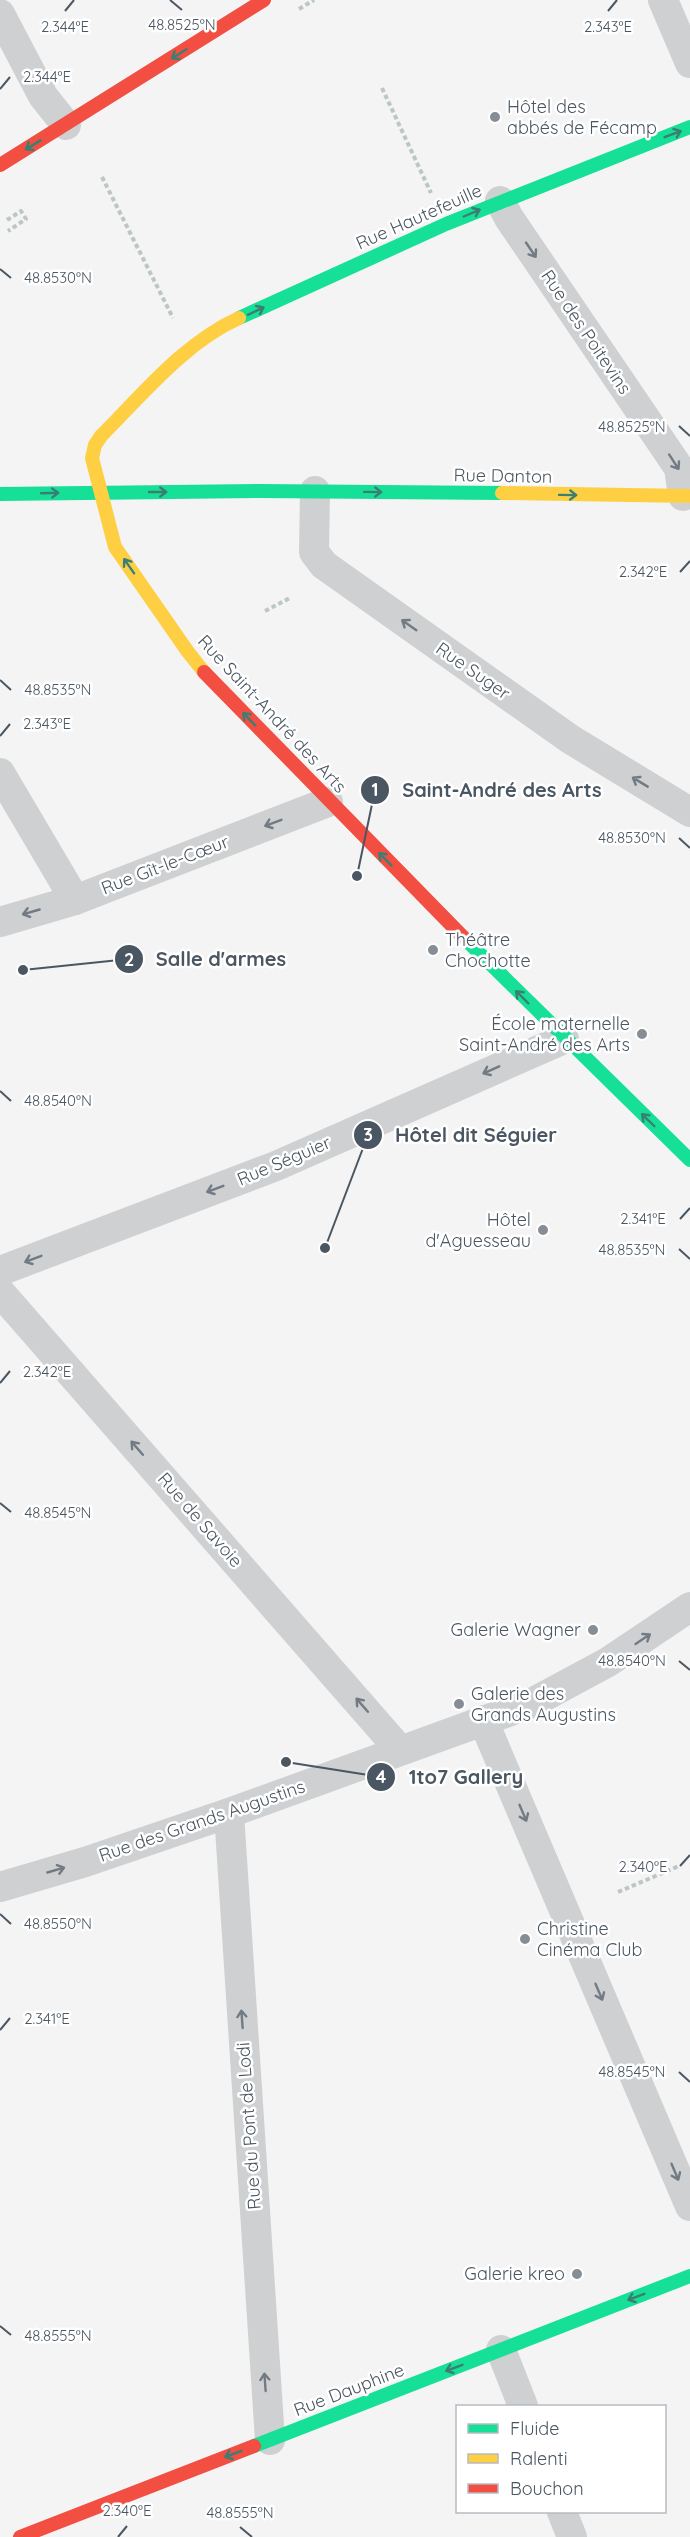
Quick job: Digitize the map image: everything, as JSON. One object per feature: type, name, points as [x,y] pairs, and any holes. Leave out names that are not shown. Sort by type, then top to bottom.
[{"type":"street","points":[[0,165],[264,0]]},
{"type":"street","points":[[663,0],[690,63]]},
{"type":"street","points":[[0,14],[43,96],[66,125]]},
{"type":"street","name":"Rue Hautefeuille","points":[[100,491],[92,458],[95,445],[101,436],[174,363],[218,328],[500,201],[690,127]]},
{"type":"street","name":"Rue des Poitevins","points":[[500,201],[509,218],[679,468],[687,496]]},
{"type":"street","name":"Rue Danton","points":[[0,494],[100,491],[315,491],[687,496]]},
{"type":"street","name":"Rue Saint-André des Arts","points":[[100,491],[115,547],[188,652],[217,687],[564,1039],[690,1160]]},
{"type":"street","name":"Rue Suger","points":[[315,491],[314,552],[324,565],[570,739],[690,812]]},
{"type":"street","points":[[0,773],[75,900]]},
{"type":"street","name":"Rue Gît-le-Cœur","points":[[0,922],[75,900],[328,802]]},
{"type":"street","name":"Rue Séguier","points":[[0,1272],[276,1166],[564,1039]]},
{"type":"street","name":"Rue de Savoie","points":[[0,1292],[400,1749]]},
{"type":"street","name":"Rue des Grands Augustins","points":[[0,1887],[85,1862],[229,1813],[400,1749],[530,1704],[608,1662],[690,1607]]},
{"type":"street","points":[[483,1720],[690,2206]]},
{"type":"street","name":"Rue du Pont de Lodi","points":[[229,1813],[270,2440]]},
{"type":"street","name":"Rue Dauphine","points":[[20,2537],[690,2276]]},
{"type":"street","points":[[501,2350],[523,2405]]},
{"type":"street","points":[[563,2513],[572,2537]]},
{"type":"path","points":[[382,88],[446,224]]},
{"type":"path","points":[[102,177],[178,327]]},
{"type":"path","points":[[7,220],[21,212],[26,219],[8,231]]},
{"type":"path","points":[[265,611],[290,598]]},
{"type":"path","points":[[618,1892],[679,1866]]},
{"type":"traffic: fast","points":[[239,318],[446,224],[690,127]]},
{"type":"traffic: fast","points":[[0,494],[259,491],[502,493]]},
{"type":"traffic: fast","points":[[463,937],[690,1160]]},
{"type":"traffic: fast","points":[[254,2446],[690,2276]]},
{"type":"traffic: slow","points":[[204,672],[115,547],[92,458],[95,445],[101,436],[165,371],[200,341],[239,318]]},
{"type":"traffic: slow","points":[[502,493],[690,496]]},
{"type":"traffic: jam","points":[[0,165],[264,0]]},
{"type":"traffic: jam","points":[[204,672],[463,937]]},
{"type":"traffic: jam","points":[[20,2537],[254,2446]]},
{"type":"place","name":"Hôtel des abbés de Fécamp","points":[[495,117]]},
{"type":"place","name":"Saint-André des Arts","points":[[357,876]]},
{"type":"place","name":"Théâtre Chochotte","points":[[433,950]]},
{"type":"place","name":"Salle d'armes","points":[[23,970]]},
{"type":"place","name":"École maternelle Saint-André des Arts","points":[[642,1034]]},
{"type":"place","name":"Hôtel d'Aguesseau","points":[[543,1230]]},
{"type":"place","name":"Hôtel dit Séguier","points":[[325,1248]]},
{"type":"place","name":"Galerie Wagner","points":[[593,1630]]},
{"type":"place","name":"Galerie des Grands Augustins","points":[[459,1704]]},
{"type":"place","name":"1to7 Gallery","points":[[286,1762]]},
{"type":"place","name":"Christine Cinéma Club","points":[[525,1939]]},
{"type":"place","name":"Galerie kreo","points":[[577,2274]]}]
